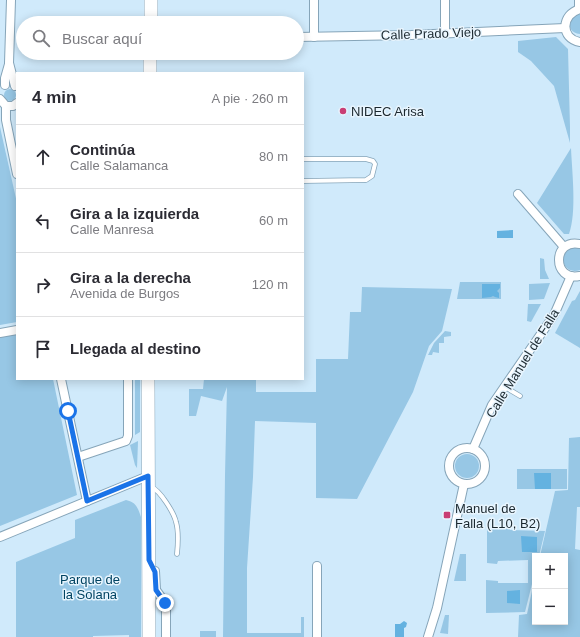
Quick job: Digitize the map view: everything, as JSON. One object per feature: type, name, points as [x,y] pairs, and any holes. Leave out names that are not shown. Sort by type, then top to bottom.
[{"type":"main road","points":[[151,0],[151,16]]},
{"type":"main road","points":[[150,60],[150,72]]},
{"type":"main road","points":[[148,380],[149,637]]},
{"type":"street","points":[[2,88],[9,63],[11,0]]},
{"type":"street","points":[[314,0],[314,37]]},
{"type":"street","points":[[445,0],[445,33]]},
{"type":"street","points":[[579,0],[580,10],[574,11],[567,18],[565,28],[572,40],[580,42]]},
{"type":"street","name":"Calle Prado Viejo","points":[[304,37],[411,35],[565,28]]},
{"type":"street","points":[[9,63],[16,86]]},
{"type":"street","points":[[2,88],[12,84],[16,86]]},
{"type":"street","points":[[16,104],[13,106],[3,103],[16,169]]},
{"type":"street","points":[[518,194],[564,247]]},
{"type":"street","points":[[580,242],[571,243],[564,247],[559,256],[560,266],[566,274],[571,276],[580,276]]},
{"type":"street","name":"Calle Manuel de Falla","points":[[472,449],[492,405],[554,315],[571,276]]},
{"type":"street","points":[[0,334],[16,330]]},
{"type":"street","points":[[61,380],[87,501]]},
{"type":"street","points":[[78,457],[126,441],[128,436],[128,380]]},
{"type":"street","points":[[467,448],[472,449],[477,451],[484,460],[484,470],[482,475],[475,482],[464,484],[454,478],[451,473],[450,462],[452,456],[456,452],[467,448]]},
{"type":"street","points":[[0,537],[87,501],[148,481]]},
{"type":"street","points":[[428,637],[437,608],[464,484]]},
{"type":"street","points":[[149,560],[155,572],[156,590],[163,598],[166,606],[166,637]]},
{"type":"street","points":[[317,566],[317,637]]},
{"type":"lane","points":[[304,159],[366,159],[373,161],[375,164],[372,176],[366,180],[304,181]]},
{"type":"lane","points":[[505,387],[520,396]]},
{"type":"lane","points":[[148,481],[160,493],[172,510],[176,522],[177,554]]},
{"type":"green space","points":[[580,13],[580,34],[570,28],[570,20],[576,14]]},
{"type":"green space","points":[[556,37],[568,49],[570,143],[554,86],[531,61],[518,52],[518,41]]},
{"type":"green space","points":[[8,89],[12,89],[16,95],[12,101],[8,101],[4,97],[4,93]]},
{"type":"green space","points":[[0,127],[16,199],[16,322],[0,325]]},
{"type":"green space","points":[[571,148],[573,215],[569,234],[564,234],[537,203]]},
{"type":"green space","points":[[575,247],[580,249],[580,270],[574,271],[569,270],[565,266],[563,258],[569,249]]},
{"type":"green space","points":[[540,258],[544,259],[545,270],[549,279],[540,279]]},
{"type":"green space","points":[[460,282],[501,282],[501,299],[457,299]]},
{"type":"green space","points":[[550,283],[544,299],[529,300],[529,284]]},
{"type":"green space","points":[[362,287],[452,289],[442,331],[429,346],[413,392],[357,499],[316,498],[316,423],[255,421],[247,568],[247,633],[301,633],[301,617],[304,617],[304,637],[223,637],[227,387],[222,401],[201,396],[196,416],[189,416],[189,389],[203,389],[204,380],[256,380],[256,392],[316,392],[316,359],[348,359],[350,312],[361,312]]},
{"type":"green space","points":[[580,291],[580,348],[555,333],[572,301],[575,300]]},
{"type":"green space","points":[[528,304],[541,304],[531,322],[527,321]]},
{"type":"green space","points":[[445,331],[451,332],[451,336],[444,337],[444,343],[439,343],[439,353],[433,352],[432,355],[428,355],[434,343]]},
{"type":"green space","points":[[16,333],[16,380],[53,380],[77,495],[0,526],[0,337]]},
{"type":"green space","points":[[135,380],[140,380],[140,432],[135,435]]},
{"type":"green space","points":[[580,437],[580,507],[577,507],[575,549],[580,550],[580,637],[518,637],[519,615],[527,614],[532,591],[532,625],[568,625],[568,553],[541,553],[555,491],[568,490],[569,438]]},
{"type":"green space","points":[[138,441],[137,468],[130,445]]},
{"type":"green space","points":[[467,454],[472,455],[478,461],[478,471],[472,477],[467,478],[462,477],[456,471],[455,466],[456,461],[462,455]]},
{"type":"green space","points":[[517,469],[567,469],[567,489],[517,489]]},
{"type":"green space","name":"Parque de la Solana","points":[[126,500],[132,502],[136,506],[141,517],[141,637],[129,637],[129,635],[93,637],[16,637],[16,562],[75,538],[75,520]]},
{"type":"green space","points":[[510,527],[510,530],[545,531],[540,553],[532,553],[532,584],[525,612],[486,613],[486,580],[498,581],[498,583],[528,583],[528,560],[498,561],[497,564],[487,563],[487,528]]},
{"type":"green space","points":[[460,554],[466,554],[466,581],[454,581]]},
{"type":"green space","points":[[445,615],[449,615],[448,634],[440,633]]},
{"type":"green space","points":[[200,631],[216,631],[216,637],[200,637]]},
{"type":"shaded area","points":[[513,230],[513,238],[497,238],[497,231]]},
{"type":"shaded area","points":[[482,284],[500,284],[500,288],[497,291],[499,293],[499,298],[493,296],[482,298]]},
{"type":"shaded area","points":[[534,473],[551,473],[551,489],[535,489]]},
{"type":"shaded area","points":[[521,536],[537,537],[537,552],[522,552]]},
{"type":"shaded area","points":[[520,590],[520,604],[507,603],[507,591]]},
{"type":"shaded area","points":[[404,621],[407,623],[406,627],[404,628],[404,637],[395,637],[395,624],[400,624]]},
{"type":"place","name":"NIDEC Arisa","points":[[343,111]]},
{"type":"place","name":"Manuel de Falla (L10, B2)","points":[[447,515]]},
{"type":"route","points":[[68,411],[87,501],[148,476],[149,560],[155,572],[156,590],[163,598],[165,603]]}]
